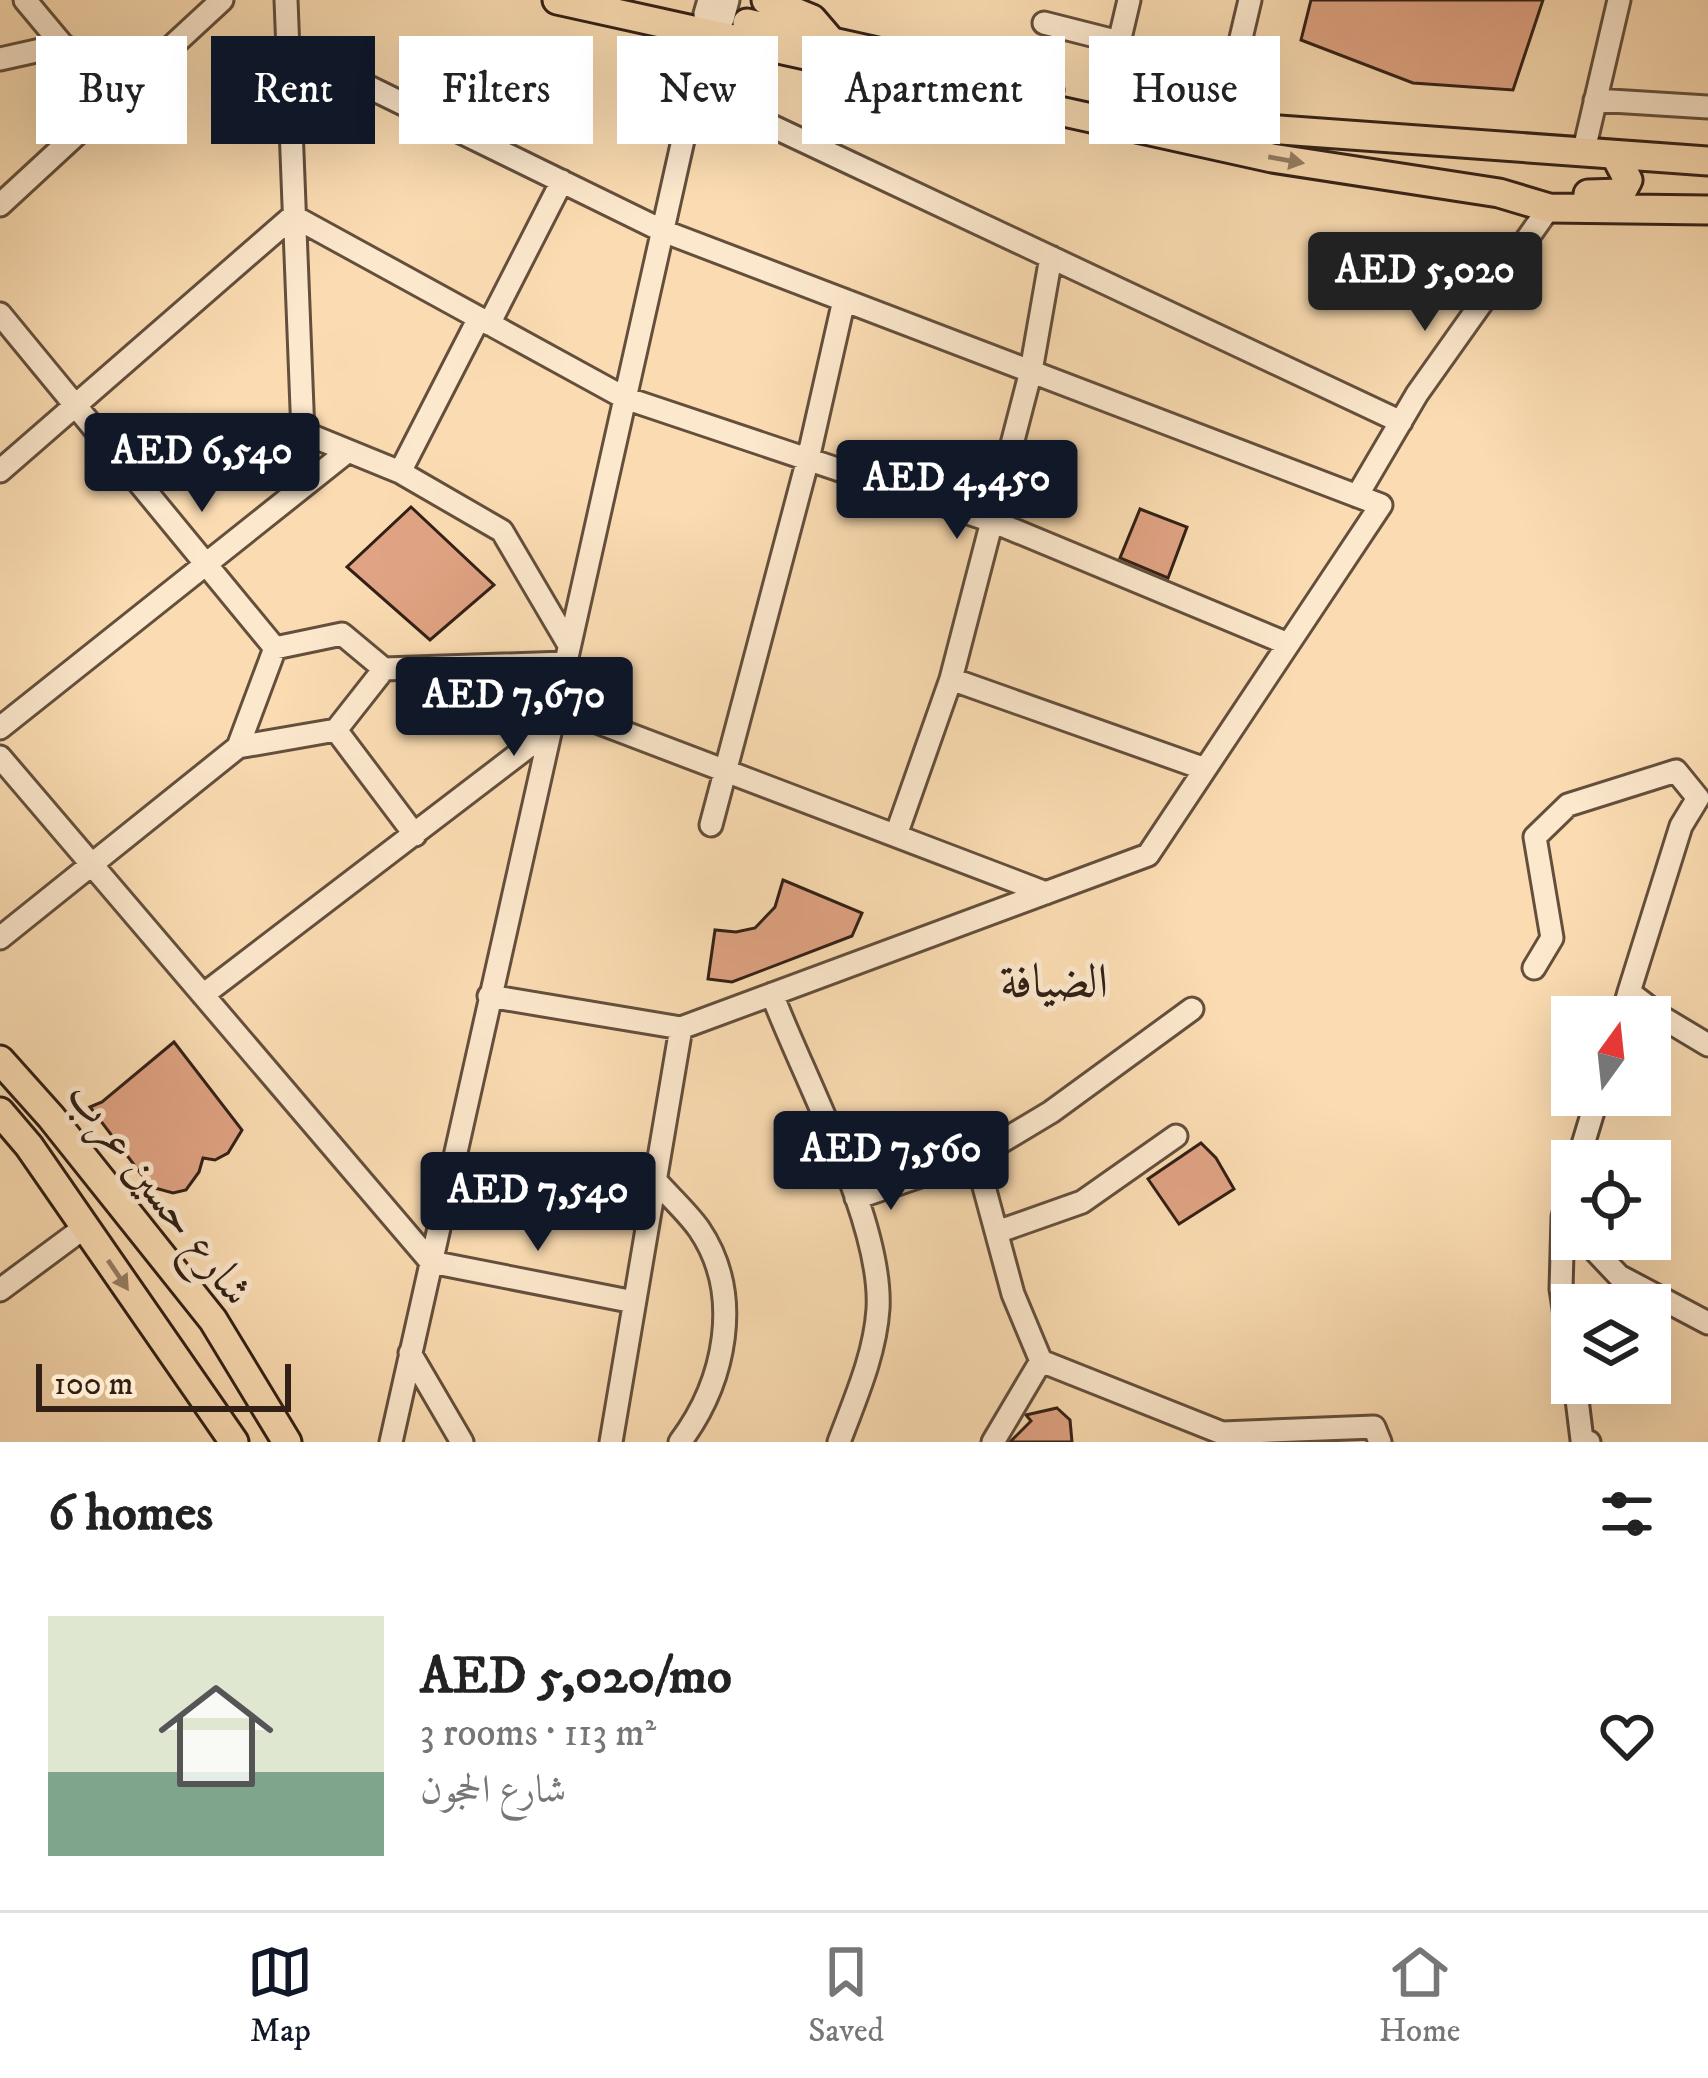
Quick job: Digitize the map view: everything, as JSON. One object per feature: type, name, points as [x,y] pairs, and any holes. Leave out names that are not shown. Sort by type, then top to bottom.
[{"type":"main road","points":[[557,0],[715,13],[1272,158],[1499,193],[1550,208],[1708,210]]},
{"type":"main road","points":[[642,0],[813,36]]},
{"type":"main road","points":[[766,0],[812,19],[827,36]]},
{"type":"main road","points":[[1280,131],[1708,161]]},
{"type":"main road","points":[[1499,193],[1621,193],[1628,180],[1616,158]]},
{"type":"main road","name":"شارع حسين عرب","points":[[0,1060],[213,1320],[287,1442]]},
{"type":"main road","name":"شارع حسين عرب","points":[[0,1112],[29,1145],[234,1442]]},
{"type":"street","points":[[25,0],[55,36]]},
{"type":"street","points":[[183,36],[222,0]]},
{"type":"street","points":[[285,36],[286,0]]},
{"type":"street","points":[[1120,36],[1129,0]]},
{"type":"street","points":[[1241,36],[1250,0]]},
{"type":"street","points":[[1583,154],[1619,0]]},
{"type":"street","points":[[1044,23],[1095,36]]},
{"type":"street","points":[[0,59],[36,51]]},
{"type":"street","points":[[375,90],[663,231],[1381,505],[1148,855],[681,1028],[489,996]]},
{"type":"street","points":[[1595,100],[1708,107]]},
{"type":"street","points":[[778,129],[1401,422]]},
{"type":"street","points":[[0,206],[67,144]]},
{"type":"street","points":[[290,144],[305,484]]},
{"type":"street","points":[[391,1442],[683,144]]},
{"type":"street","points":[[400,472],[562,182]]},
{"type":"street","points":[[1357,496],[1401,422],[1550,208]]},
{"type":"street","points":[[293,216],[626,398],[992,521],[1288,644]]},
{"type":"street","points":[[0,471],[293,216]]},
{"type":"street","points":[[896,836],[951,679],[1030,371],[1051,257]]},
{"type":"street","points":[[711,825],[808,459],[844,300]]},
{"type":"street","points":[[0,314],[275,648]]},
{"type":"street","points":[[302,432],[400,472],[502,530],[567,654]]},
{"type":"street","points":[[0,728],[348,451]]},
{"type":"street","points":[[275,648],[342,634],[384,669],[567,654]]},
{"type":"street","points":[[238,747],[275,648]]},
{"type":"street","points":[[0,938],[238,747],[336,730],[384,669]]},
{"type":"street","points":[[951,679],[1205,769]]},
{"type":"street","points":[[555,706],[1046,892]]},
{"type":"street","points":[[336,730],[415,835]]},
{"type":"street","points":[[203,995],[550,730]]},
{"type":"street","points":[[0,757],[431,1262],[634,1302]]},
{"type":"street","points":[[1534,968],[1552,938],[1534,837],[1568,806],[1676,771],[1698,798],[1681,826],[1628,996]]},
{"type":"street","points":[[1629,992],[1708,1045]]},
{"type":"street","points":[[772,994],[872,1247],[878,1306],[870,1357],[839,1442]]},
{"type":"street","points":[[856,1198],[976,1157],[1051,1112],[1192,1009]]},
{"type":"street","points":[[611,1442],[681,1028]]},
{"type":"street","points":[[997,1232],[1082,1202],[1176,1136]]},
{"type":"street","points":[[976,1157],[1013,1294],[1040,1360],[1222,1433],[1374,1427],[1380,1442]]},
{"type":"street","points":[[655,1180],[700,1229],[719,1269],[728,1322],[716,1373],[680,1442]]},
{"type":"street","points":[[4,1280],[86,1227]]},
{"type":"street","points":[[1603,1260],[1618,1276],[1708,1323]]},
{"type":"street","points":[[410,1353],[463,1442]]},
{"type":"street","points":[[993,1442],[1040,1360]]},
{"type":"street","points":[[1578,1404],[1582,1440],[1589,1442]]},
{"type":"building","points":[[1311,0],[1543,0],[1513,90],[1413,83],[1301,40]]},
{"type":"building","points":[[411,507],[494,585],[430,640],[347,567]]},
{"type":"building","points":[[1140,509],[1187,527],[1168,578],[1120,558]]},
{"type":"building","points":[[783,880],[862,913],[852,936],[732,982],[708,979],[715,930],[755,928],[775,907]]},
{"type":"building","points":[[174,1042],[242,1130],[228,1153],[215,1160],[203,1158],[186,1190],[173,1193],[151,1187],[90,1107]]},
{"type":"building","points":[[1201,1143],[1234,1189],[1179,1224],[1148,1179]]},
{"type":"building","points":[[1057,1408],[1070,1420],[1072,1442],[1010,1442],[1031,1421],[1026,1415]]},
{"type":"district","name":"الضيافة","points":[[1054,980]]}]
